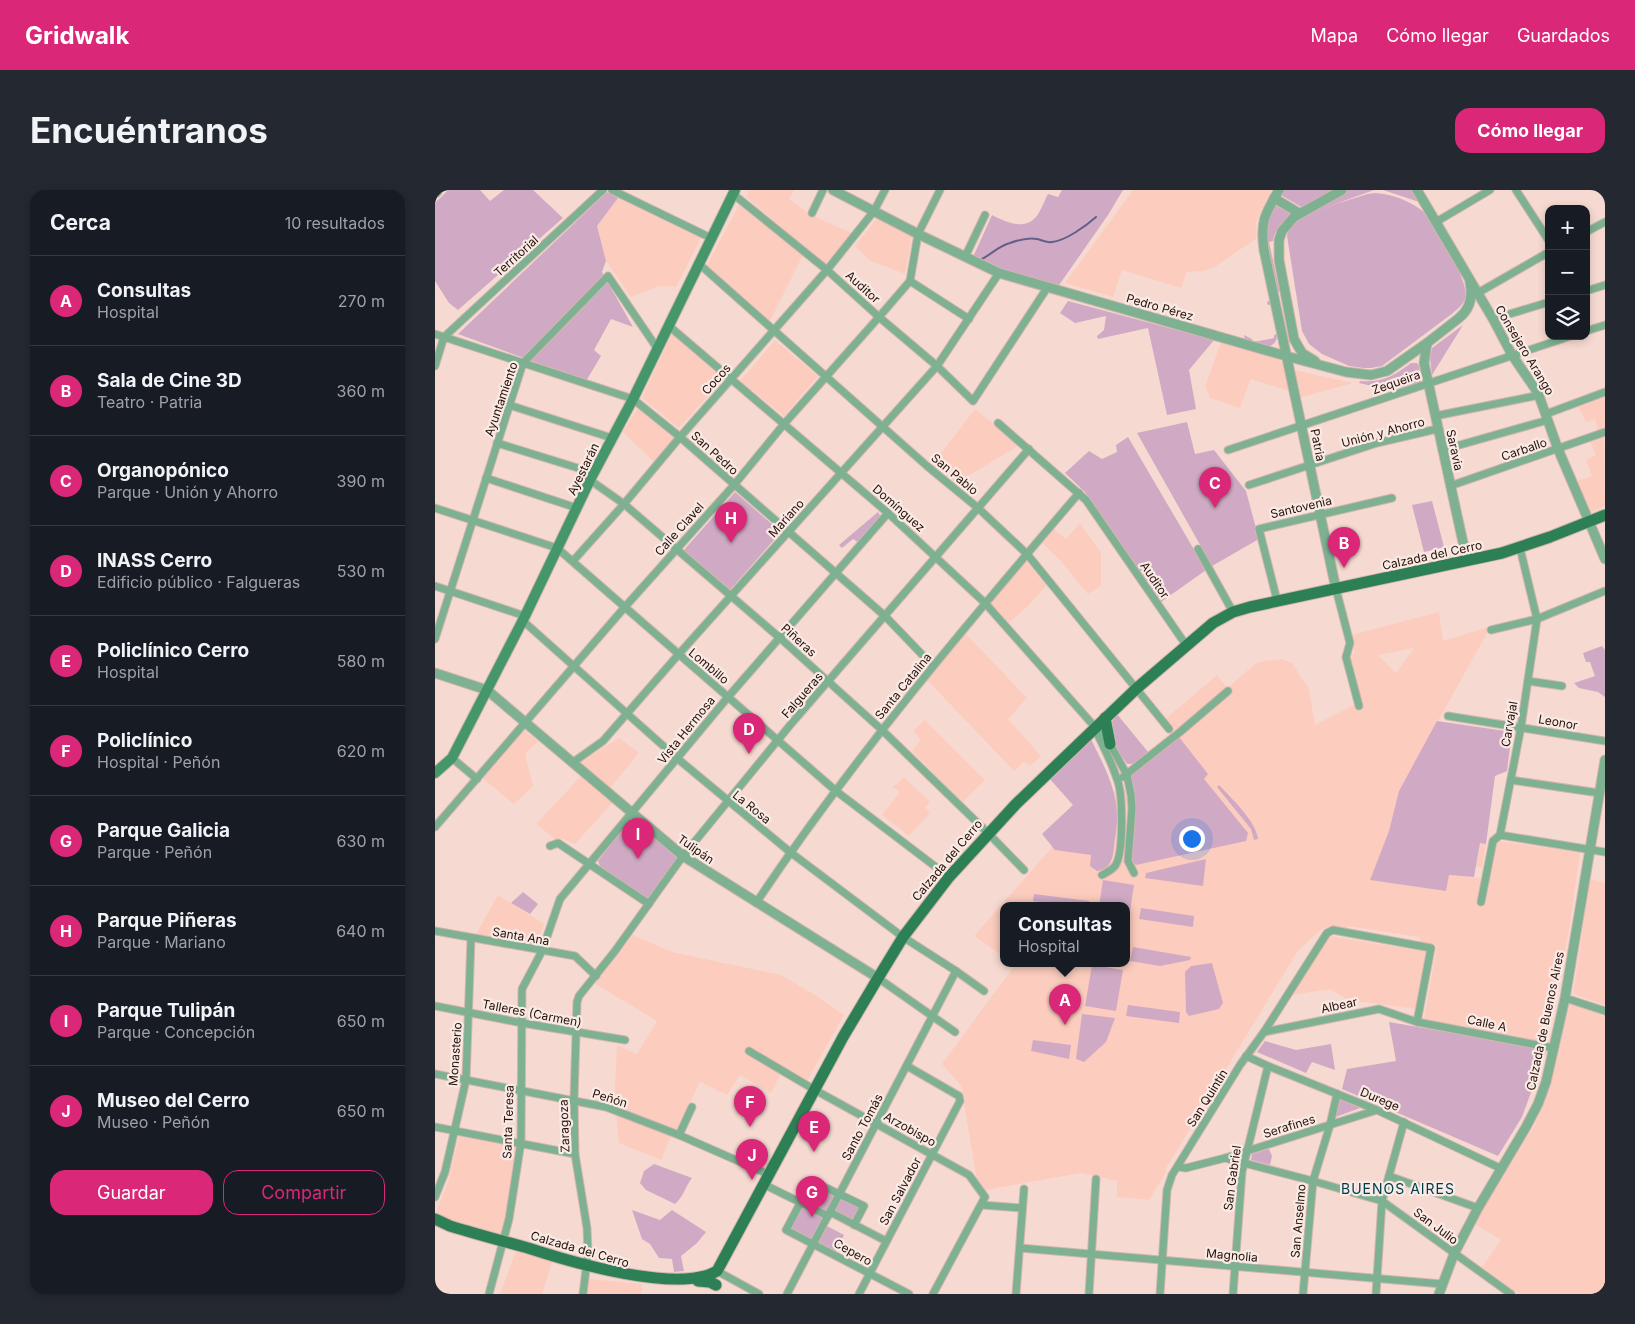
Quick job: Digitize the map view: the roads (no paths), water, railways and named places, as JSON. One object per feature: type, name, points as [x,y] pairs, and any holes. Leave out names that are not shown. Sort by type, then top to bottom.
[{"type":"main road","name":"Ayestarán","points":[[452,758],[592,476],[633,399],[734,192]]},
{"type":"main road","name":"Calzada del Cerro","points":[[435,1219],[450,1226],[630,1277],[675,1281],[697,1281],[706,1278],[717,1271],[843,1037],[903,937],[949,877],[988,833],[1105,718],[1186,645],[1213,623],[1233,612],[1277,600],[1467,561],[1520,548],[1605,515]]},
{"type":"main road","points":[[1105,718],[1110,744]]},
{"type":"main road","points":[[435,773],[452,758]]},
{"type":"main road","points":[[697,1281],[710,1282],[715,1290]]},
{"type":"street","name":"Territorial","points":[[444,337],[603,190]]},
{"type":"street","points":[[612,190],[711,238]]},
{"type":"street","points":[[812,213],[823,190]]},
{"type":"street","name":"Pedro Pérez","points":[[833,190],[999,273],[1356,374],[1371,375],[1387,371],[1406,359],[1463,315],[1474,296]]},
{"type":"street","name":"Cocos","points":[[573,561],[624,504],[680,436],[827,270],[874,211],[885,190]]},
{"type":"street","points":[[940,190],[918,234],[910,280],[969,319]]},
{"type":"street","points":[[1291,357],[1300,356],[1292,332],[1278,249],[1279,240],[1282,231],[1299,213],[1342,190]]},
{"type":"street","points":[[1417,190],[1470,284],[1474,296],[1545,254]]},
{"type":"street","points":[[1436,222],[1490,190]]},
{"type":"street","points":[[1516,190],[1545,235]]},
{"type":"street","name":"Auditor","points":[[734,192],[937,366],[973,401],[1047,288]]},
{"type":"street","points":[[1277,194],[1299,213]]},
{"type":"street","name":"Patria","points":[[1277,194],[1265,214],[1262,233],[1281,334],[1291,357],[1309,466],[1350,643],[1346,657],[1359,706]]},
{"type":"street","points":[[965,257],[985,215]]},
{"type":"street","points":[[1590,230],[1605,222]]},
{"type":"street","name":"San Pablo","points":[[698,263],[927,466],[978,508],[1027,554],[1169,729]]},
{"type":"street","name":"Mariano","points":[[572,763],[603,741],[937,366],[999,273]]},
{"type":"street","name":"Ayuntamiento","points":[[435,639],[523,363],[608,276],[657,348]]},
{"type":"street","name":"Calle Clavel","points":[[435,827],[910,280]]},
{"type":"street","points":[[1590,290],[1605,285]]},
{"type":"street","name":"Consejero Arango","points":[[1474,296],[1493,319],[1512,355],[1539,395],[1558,449],[1605,559]]},
{"type":"street","points":[[1493,319],[1545,303]]},
{"type":"street","points":[[1590,330],[1605,325]]},
{"type":"street","name":"Domínguez","points":[[669,326],[888,513],[985,603],[1110,744],[1127,775]]},
{"type":"street","name":"San Pedro","points":[[435,334],[633,399],[680,436],[733,485],[885,616],[933,666]]},
{"type":"street","points":[[1263,349],[1276,345],[1281,334]]},
{"type":"street","points":[[435,366],[444,337]]},
{"type":"street","name":"Zequeira","points":[[1227,450],[1559,340]]},
{"type":"street","name":"Saravia","points":[[1427,343],[1424,358],[1425,370],[1467,561]]},
{"type":"street","points":[[1298,347],[1307,357],[1326,367]]},
{"type":"street","points":[[1406,359],[1418,360],[1425,370]]},
{"type":"street","points":[[1442,450],[1547,417],[1605,392]]},
{"type":"street","points":[[1435,416],[1539,395]]},
{"type":"street","points":[[509,405],[612,438]]},
{"type":"street","name":"Auditor","points":[[998,423],[1079,493],[1114,540],[1186,645]]},
{"type":"street","name":"Unión y Ahorro","points":[[1249,485],[1377,443],[1437,429]]},
{"type":"street","name":"Carballo","points":[[1450,486],[1605,432]]},
{"type":"street","name":"Piñeras","points":[[497,442],[592,476],[676,550],[732,595],[882,730],[1024,870]]},
{"type":"street","name":"Falgueras","points":[[605,965],[683,856],[828,682],[1029,450]]},
{"type":"street","points":[[486,478],[577,508]]},
{"type":"street","name":"Santa Catalina","points":[[755,903],[790,852],[882,730],[985,603],[1079,493]]},
{"type":"street","name":"Santovenia","points":[[1277,600],[1259,528],[1392,498]]},
{"type":"street","name":"Lombillo","points":[[435,508],[557,548],[836,791],[949,877]]},
{"type":"street","name":"Vista Hermosa","points":[[542,951],[561,899],[728,697],[888,513]]},
{"type":"street","name":"Carvajal","points":[[1481,902],[1493,841],[1500,835],[1511,780],[1537,619],[1520,548]]},
{"type":"street","points":[[1198,549],[1233,612]]},
{"type":"street","name":"La Rosa","points":[[435,586],[523,618],[728,802],[790,852],[903,937],[957,971],[984,991]]},
{"type":"street","points":[[1491,630],[1537,619],[1605,591]]},
{"type":"street","name":"Tulipán","points":[[435,673],[487,690],[683,856],[755,903],[878,978],[955,1032]]},
{"type":"street","points":[[1528,681],[1561,686]]},
{"type":"street","points":[[1118,780],[1127,775],[1228,691]]},
{"type":"street","name":"Leonor","points":[[1448,716],[1605,741]]},
{"type":"street","name":"Domínguez","points":[[1095,728],[1118,780],[1122,820],[1117,862],[1114,868],[1102,875]]},
{"type":"street","points":[[452,758],[477,779]]},
{"type":"street","name":"Calzada de Buenos Aires","points":[[1439,1294],[1454,1254],[1478,1208],[1538,1104],[1546,1082],[1565,998],[1605,760]]},
{"type":"street","points":[[1127,775],[1132,808],[1128,862],[1134,873]]},
{"type":"street","points":[[1511,780],[1599,793]]},
{"type":"street","points":[[1500,835],[1605,852]]},
{"type":"street","points":[[550,846],[558,843],[649,904]]},
{"type":"street","name":"San Quintín","points":[[1160,1294],[1168,1184],[1246,1056],[1264,1032],[1327,933],[1333,930],[1431,948],[1417,1022]]},
{"type":"street","name":"Santa Ana","points":[[435,932],[575,956],[596,976]]},
{"type":"street","name":"Monasterio","points":[[435,1197],[445,1172],[466,1080],[471,939]]},
{"type":"street","name":"Santa Teresa","points":[[489,1294],[505,1242],[521,1142],[522,989],[542,951]]},
{"type":"street","name":"Zaragoza","points":[[583,1294],[588,1253],[587,1228],[575,1154],[574,1100],[577,1000],[605,965]]},
{"type":"street","name":"Santo Tomás","points":[[787,1294],[957,971]]},
{"type":"street","points":[[1565,998],[1605,1011]]},
{"type":"street","name":"Talleres (Carmen)","points":[[435,1006],[575,1033],[625,1040]]},
{"type":"street","name":"Albear","points":[[1264,1032],[1379,1009],[1417,1022]]},
{"type":"street","name":"Calle A","points":[[1417,1022],[1553,1048]]},
{"type":"street","name":"Arzobispo","points":[[749,1051],[815,1090],[969,1175],[985,1197],[982,1205]]},
{"type":"street","name":"Durege","points":[[1246,1056],[1377,1110],[1502,1169]]},
{"type":"street","name":"San Salvador","points":[[859,1294],[933,1154],[960,1098],[907,1066]]},
{"type":"street","name":"San Gabriel","points":[[1233,1294],[1241,1181],[1248,1143],[1267,1066]]},
{"type":"street","name":"Peñón","points":[[435,1074],[607,1106],[679,1135],[767,1180],[800,1203],[854,1225],[886,1241]]},
{"type":"street","name":"San Anselmo","points":[[1303,1294],[1313,1181],[1337,1094]]},
{"type":"street","points":[[679,1135],[692,1107]]},
{"type":"street","name":"Serafines","points":[[1178,1167],[1186,1168],[1225,1158],[1377,1110]]},
{"type":"street","points":[[1377,1294],[1382,1202],[1404,1122]]},
{"type":"street","points":[[435,1127],[521,1142],[575,1154]]},
{"type":"street","name":"San Julio","points":[[1225,1158],[1313,1181],[1382,1202],[1511,1294]]},
{"type":"street","points":[[1389,1176],[1478,1208]]},
{"type":"street","points":[[1089,1294],[1096,1178]]},
{"type":"street","points":[[800,1203],[812,1181],[864,1206],[854,1225]]},
{"type":"street","points":[[1016,1294],[1024,1189]]},
{"type":"street","name":"Cepero","points":[[800,1203],[786,1230],[909,1294]]},
{"type":"street","points":[[933,1294],[982,1205],[1022,1208]]},
{"type":"street","name":"Magnolia","points":[[1020,1248],[1442,1284]]},
{"type":"street","points":[[715,1290],[717,1271],[759,1294]]},
{"type":"waterway","points":[[980,260],[1002,246],[1020,240],[1034,238],[1050,242],[1063,239],[1081,229],[1096,217]]},
{"type":"place","name":"Organopónico","points":[[1215,508]]},
{"type":"place","name":"Parque Piñeras","points":[[731,543]]},
{"type":"place","name":"Sala de Cine 3D","points":[[1344,568]]},
{"type":"place","name":"INASS Cerro","points":[[749,754]]},
{"type":"place","name":"Parque Tulipán","points":[[638,859]]},
{"type":"place","name":"Consultas","points":[[1065,1025]]},
{"type":"place","name":"Policlínico","points":[[750,1127]]},
{"type":"place","name":"Policlínico Cerro","points":[[814,1152]]},
{"type":"place","name":"Museo del Cerro","points":[[752,1180]]},
{"type":"place","name":"Parque Galicia","points":[[812,1217]]},
{"type":"district","name":"BUENOS AIRES","points":[[1398,1188]]}]
